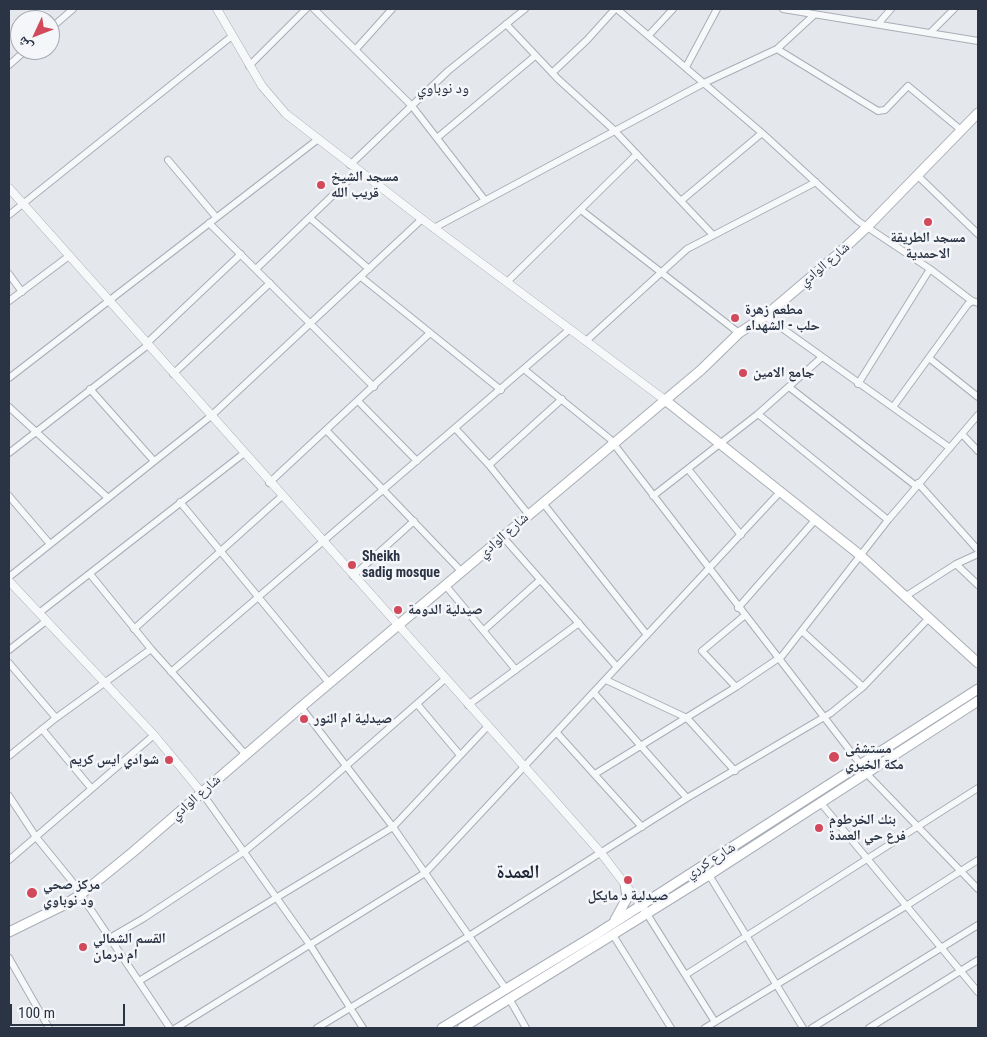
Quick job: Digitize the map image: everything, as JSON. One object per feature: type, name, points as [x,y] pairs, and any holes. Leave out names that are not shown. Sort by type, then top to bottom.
[{"type":"main road","name":"شارع الوادي","points":[[9,932],[80,895],[202,793],[301,707],[614,444],[739,333],[765,316],[867,227],[961,130],[977,119]]},
{"type":"main road","points":[[665,400],[860,555],[978,663]]},
{"type":"main road","name":"شارع كرري","points":[[442,1028],[641,905],[978,689]]},
{"type":"main road","name":"شارع كرري","points":[[462,1028],[648,914],[978,700]]},
{"type":"main road","points":[[614,922],[625,903],[625,883]]},
{"type":"main road","points":[[568,951],[574,960]]},
{"type":"street","points":[[60,20],[73,9]]},
{"type":"street","points":[[216,9],[250,66],[277,105],[317,140],[665,400]]},
{"type":"street","points":[[250,66],[306,9]]},
{"type":"street","points":[[314,9],[412,106],[484,199]]},
{"type":"street","points":[[356,49],[392,9]]},
{"type":"street","points":[[350,165],[455,65],[525,9]]},
{"type":"street","points":[[552,72],[588,40],[616,9],[649,35],[762,133],[867,227],[975,302],[929,358],[893,407]]},
{"type":"street","points":[[649,35],[673,9]]},
{"type":"street","points":[[686,67],[717,9]]},
{"type":"street","points":[[783,9],[978,40]]},
{"type":"street","points":[[878,24],[890,9]]},
{"type":"street","points":[[931,32],[954,9]]},
{"type":"street","points":[[434,228],[484,199],[704,83],[777,49],[814,15]]},
{"type":"street","points":[[506,24],[552,72],[614,130],[712,234]]},
{"type":"street","points":[[9,215],[232,36]]},
{"type":"street","points":[[777,49],[878,111],[885,110],[908,86],[961,130]]},
{"type":"street","points":[[437,138],[536,56]]},
{"type":"street","points":[[682,200],[762,133]]},
{"type":"street","points":[[9,378],[317,140]]},
{"type":"street","points":[[507,282],[637,154]]},
{"type":"street","points":[[168,160],[216,217]]},
{"type":"street","points":[[256,268],[358,171]]},
{"type":"street","points":[[917,175],[978,232]]},
{"type":"street","points":[[586,341],[687,249],[712,234],[816,182]]},
{"type":"street","points":[[9,188],[243,454],[322,540],[600,853],[648,914],[687,974],[715,1022]]},
{"type":"street","points":[[581,210],[739,333]]},
{"type":"street","points":[[310,218],[369,270]]},
{"type":"street","points":[[9,578],[211,416],[422,219]]},
{"type":"street","points":[[209,222],[374,386]]},
{"type":"street","points":[[9,453],[147,344],[241,254]]},
{"type":"street","points":[[9,301],[69,256]]},
{"type":"street","points":[[858,384],[930,269]]},
{"type":"street","points":[[9,274],[22,292]]},
{"type":"street","points":[[361,277],[501,390]]},
{"type":"street","points":[[174,374],[270,283]]},
{"type":"street","points":[[765,316],[821,358],[950,448]]},
{"type":"street","points":[[171,672],[322,540],[525,370],[570,329]]},
{"type":"street","points":[[269,483],[430,334]]},
{"type":"street","points":[[653,496],[758,414],[821,358]]},
{"type":"street","points":[[929,358],[978,397]]},
{"type":"street","points":[[525,370],[614,444],[744,616],[861,765]]},
{"type":"street","points":[[789,387],[917,485],[978,550]]},
{"type":"street","points":[[90,388],[154,461]]},
{"type":"street","points":[[489,464],[562,399]]},
{"type":"street","points":[[358,400],[417,461]]},
{"type":"street","points":[[9,407],[108,498]]},
{"type":"street","points":[[758,414],[888,520]]},
{"type":"street","points":[[595,774],[640,745],[688,718],[778,659],[888,520],[977,418]]},
{"type":"street","points":[[455,428],[489,464],[530,515]]},
{"type":"street","points":[[326,430],[462,572]]},
{"type":"street","points":[[962,434],[978,451]]},
{"type":"street","points":[[38,613],[243,454]]},
{"type":"street","points":[[688,469],[741,535]]},
{"type":"street","points":[[176,1028],[425,873],[781,491]]},
{"type":"street","points":[[9,496],[50,544]]},
{"type":"street","points":[[134,628],[282,496]]},
{"type":"street","points":[[180,502],[330,684]]},
{"type":"street","points":[[543,503],[647,635]]},
{"type":"street","points":[[738,608],[816,519]]},
{"type":"street","points":[[353,576],[414,521]]},
{"type":"street","points":[[502,538],[618,667]]},
{"type":"street","points":[[906,596],[956,564],[978,554]]},
{"type":"street","points":[[956,564],[978,585]]},
{"type":"street","points":[[90,574],[151,649],[246,755]]},
{"type":"street","points":[[484,630],[540,580]]},
{"type":"street","points":[[9,581],[154,735],[202,793],[278,898],[363,1028]]},
{"type":"street","points":[[446,586],[516,670]]},
{"type":"street","points":[[736,687],[702,651],[744,616]]},
{"type":"street","points":[[317,1028],[469,936],[687,798],[844,704],[863,687],[929,618]]},
{"type":"street","points":[[9,650],[46,621]]},
{"type":"street","points":[[468,706],[578,623]]},
{"type":"street","points":[[802,631],[863,687]]},
{"type":"street","points":[[9,756],[56,718],[151,649]]},
{"type":"street","points":[[9,663],[56,718]]},
{"type":"street","points":[[108,939],[144,918],[245,851],[445,679]]},
{"type":"street","points":[[606,680],[688,718],[734,771]]},
{"type":"street","points":[[594,693],[687,798]]},
{"type":"street","points":[[417,704],[460,755]]},
{"type":"street","points":[[301,707],[347,765],[506,988]]},
{"type":"street","points":[[138,982],[392,827],[487,727]]},
{"type":"street","points":[[42,729],[91,788]]},
{"type":"street","points":[[557,733],[642,827]]},
{"type":"street","points":[[9,860],[154,735]]},
{"type":"street","points":[[866,773],[978,889]]},
{"type":"street","points":[[687,974],[748,937],[978,788]]},
{"type":"street","points":[[9,796],[36,837],[80,895],[170,1028]]},
{"type":"street","points":[[820,802],[978,992]]},
{"type":"street","points":[[705,1028],[978,860]]},
{"type":"street","points":[[709,875],[803,1028]]},
{"type":"street","points":[[812,1028],[941,949],[978,924]]},
{"type":"street","points":[[613,935],[671,1028]]},
{"type":"street","points":[[9,958],[49,1028]]},
{"type":"street","points":[[869,1028],[978,960]]},
{"type":"street","points":[[510,1000],[526,1028]]},
{"type":"place","name":"مسجد الشيخ قريب الله","points":[[321,185]]},
{"type":"place","name":"مسجد الطريقة الاحمدية","points":[[928,222]]},
{"type":"place","name":"مطعم زهرة حلب - الشهداء","points":[[735,318]]},
{"type":"place","name":"جامع الامين","points":[[743,373]]},
{"type":"place","name":"Sheikh sadig mosque","points":[[352,565]]},
{"type":"place","name":"صيدلية الدومة","points":[[398,610]]},
{"type":"place","name":"صيدلية ام النور","points":[[304,719]]},
{"type":"place","name":"مستشفى مكة الخيري","points":[[834,757]]},
{"type":"place","name":"شوادي ايس كريم","points":[[169,760]]},
{"type":"place","name":"بنك الخرطوم فرع حي العمدة","points":[[819,828]]},
{"type":"place","name":"صيدلية د مايكل","points":[[628,880]]},
{"type":"place","name":"مركز صحي ود نوباوي","points":[[32,893]]},
{"type":"place","name":"القسم الشمالي ام درمان","points":[[83,947]]},
{"type":"district","name":"ود نوباوي","points":[[443,89]]},
{"type":"district","name":"العمدة","points":[[518,873]]}]
